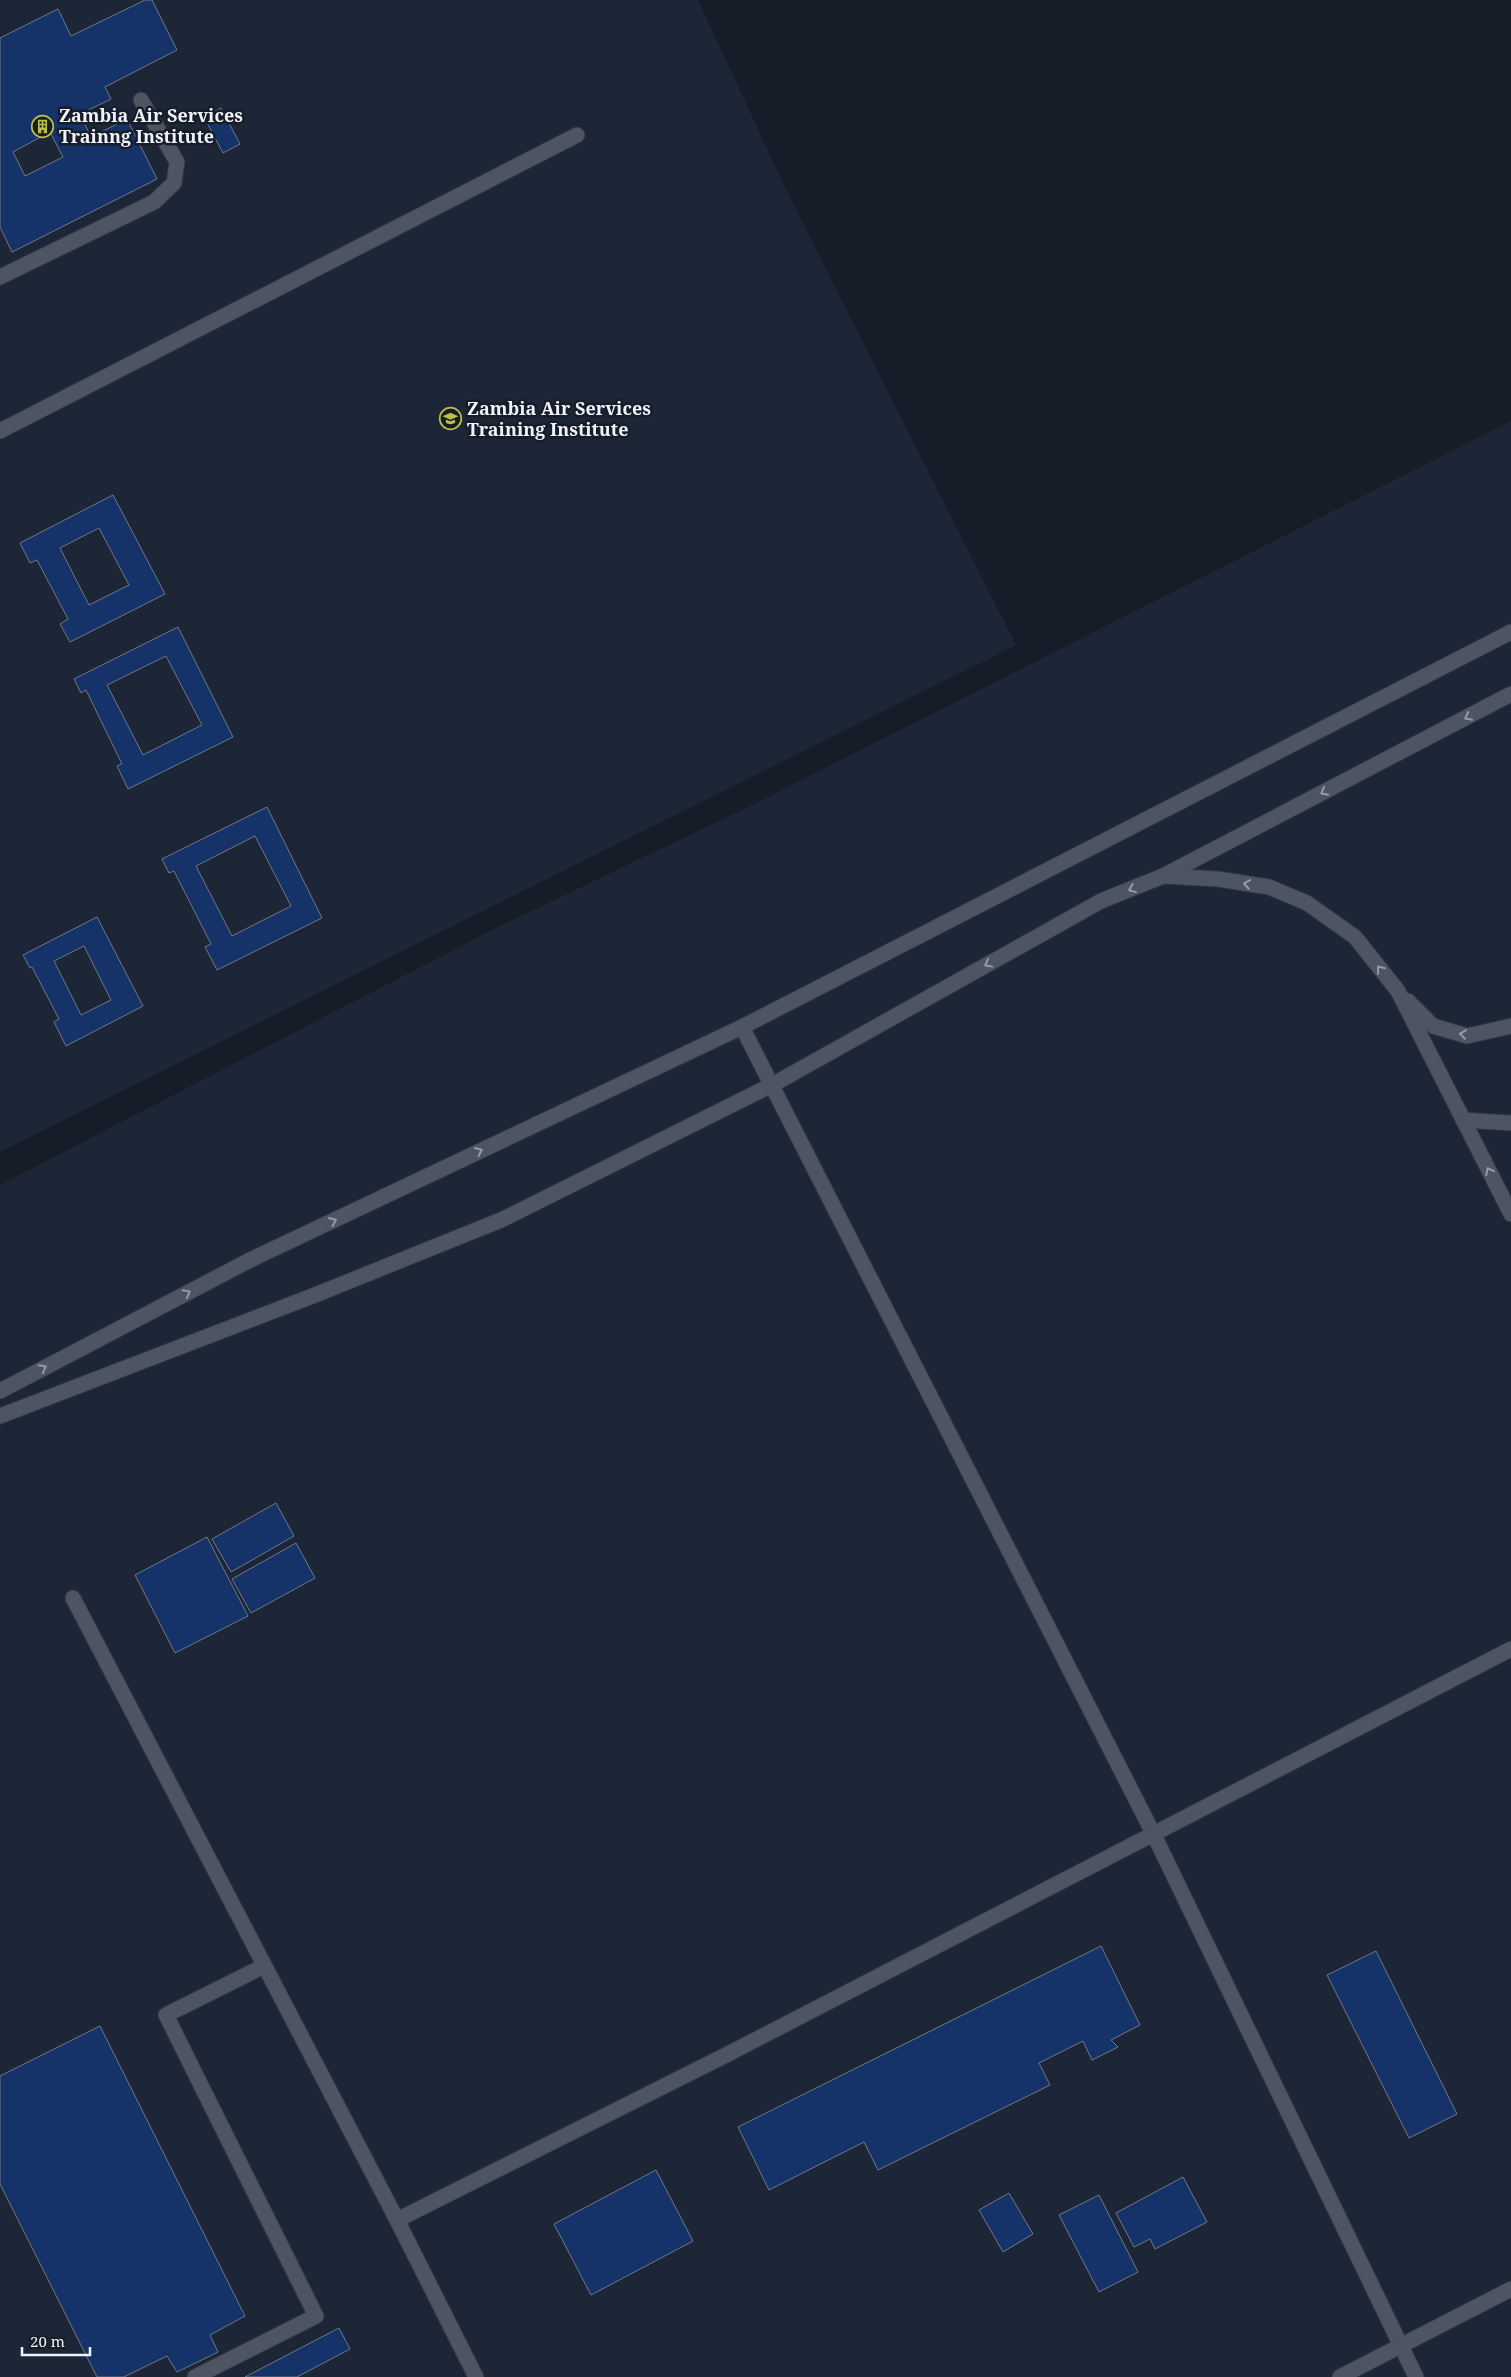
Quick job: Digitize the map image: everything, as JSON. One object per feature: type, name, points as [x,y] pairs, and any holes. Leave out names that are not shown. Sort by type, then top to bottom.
[{"type":"lane","points":[[0,277],[154,202],[174,183],[177,162],[141,100]]},
{"type":"lane","points":[[0,431],[577,135]]},
{"type":"lane","points":[[0,1391],[252,1259],[742,1027],[1511,632]]},
{"type":"lane","points":[[0,1416],[315,1295],[501,1220],[772,1085],[1102,901],[1163,876],[1511,694]]},
{"type":"lane","points":[[1163,876],[1218,879],[1269,888],[1307,903],[1355,937],[1398,991],[1433,1026],[1467,1036],[1511,1026]]},
{"type":"lane","points":[[1398,991],[1511,1214]]},
{"type":"lane","points":[[742,1027],[1153,1833],[1416,2377]]},
{"type":"lane","points":[[1463,1120],[1511,1123]]},
{"type":"lane","points":[[73,1598],[397,2220],[476,2377]]},
{"type":"lane","points":[[397,2220],[726,2055],[1511,1649]]},
{"type":"lane","points":[[195,2377],[316,2316],[166,2015],[264,1966]]},
{"type":"lane","points":[[1340,2377],[1511,2289]]},
{"type":"shaded area","name":"Zambia Air Services Training Institute","points":[[0,0],[698,0],[788,194],[1016,645],[0,1152]]},
{"type":"shaded area","points":[[1511,421],[1511,2377],[0,2377],[0,1185],[492,930],[744,809]]},
{"type":"building","name":"Zambia Air Services Trainng Institute","points":[[145,0],[152,0],[177,50],[105,87],[111,99],[80,114],[91,137],[127,119],[157,179],[12,252],[0,227],[0,38],[58,9],[71,36]],"holes":[[[50,132],[63,157],[25,176],[13,152]]]},
{"type":"building","points":[[221,108],[240,144],[223,153],[204,117]]},
{"type":"building","points":[[113,495],[165,594],[70,642],[60,624],[68,619],[37,560],[30,563],[20,543]],"holes":[[[99,528],[129,585],[89,605],[60,548]]]},
{"type":"building","points":[[178,627],[233,737],[128,789],[117,766],[122,764],[86,690],[81,693],[74,679]],"holes":[[[166,656],[202,725],[143,755],[107,685]]]},
{"type":"building","points":[[267,807],[322,918],[217,970],[205,947],[211,944],[174,871],[169,873],[162,859]],"holes":[[[255,836],[291,906],[232,936],[196,866]]]},
{"type":"building","points":[[97,917],[143,1006],[66,1046],[54,1022],[59,1019],[32,967],[30,968],[23,955]],"holes":[[[84,946],[111,1000],[81,1015],[54,961]]]},
{"type":"building","points":[[276,1503],[294,1536],[231,1572],[212,1539]]},
{"type":"building","points":[[207,1537],[248,1616],[175,1653],[135,1575]]},
{"type":"building","points":[[296,1543],[315,1578],[251,1613],[232,1579]]},
{"type":"building","points":[[1101,1946],[1140,2025],[1111,2040],[1118,2047],[1092,2060],[1083,2041],[1039,2063],[1050,2085],[878,2170],[864,2142],[769,2190],[738,2127]]},
{"type":"building","points":[[1376,1951],[1457,2114],[1409,2138],[1327,1975]]},
{"type":"building","points":[[100,2026],[245,2316],[210,2335],[218,2352],[177,2372],[167,2356],[124,2377],[97,2377],[0,2184],[0,2076]]},
{"type":"building","points":[[656,2170],[693,2241],[591,2295],[554,2224]]},
{"type":"building","points":[[1183,2177],[1207,2222],[1155,2249],[1150,2239],[1134,2247],[1116,2213]]},
{"type":"building","points":[[1009,2193],[1033,2234],[1003,2252],[979,2210]]},
{"type":"building","points":[[1099,2195],[1138,2272],[1099,2292],[1059,2215]]},
{"type":"building","points":[[339,2328],[350,2349],[297,2377],[245,2377]]},
{"type":"place","name":"Zambia Air Services Trainng Institute","points":[[43,126]]},
{"type":"place","name":"Zambia Air Services Training Institute","points":[[451,419]]}]
